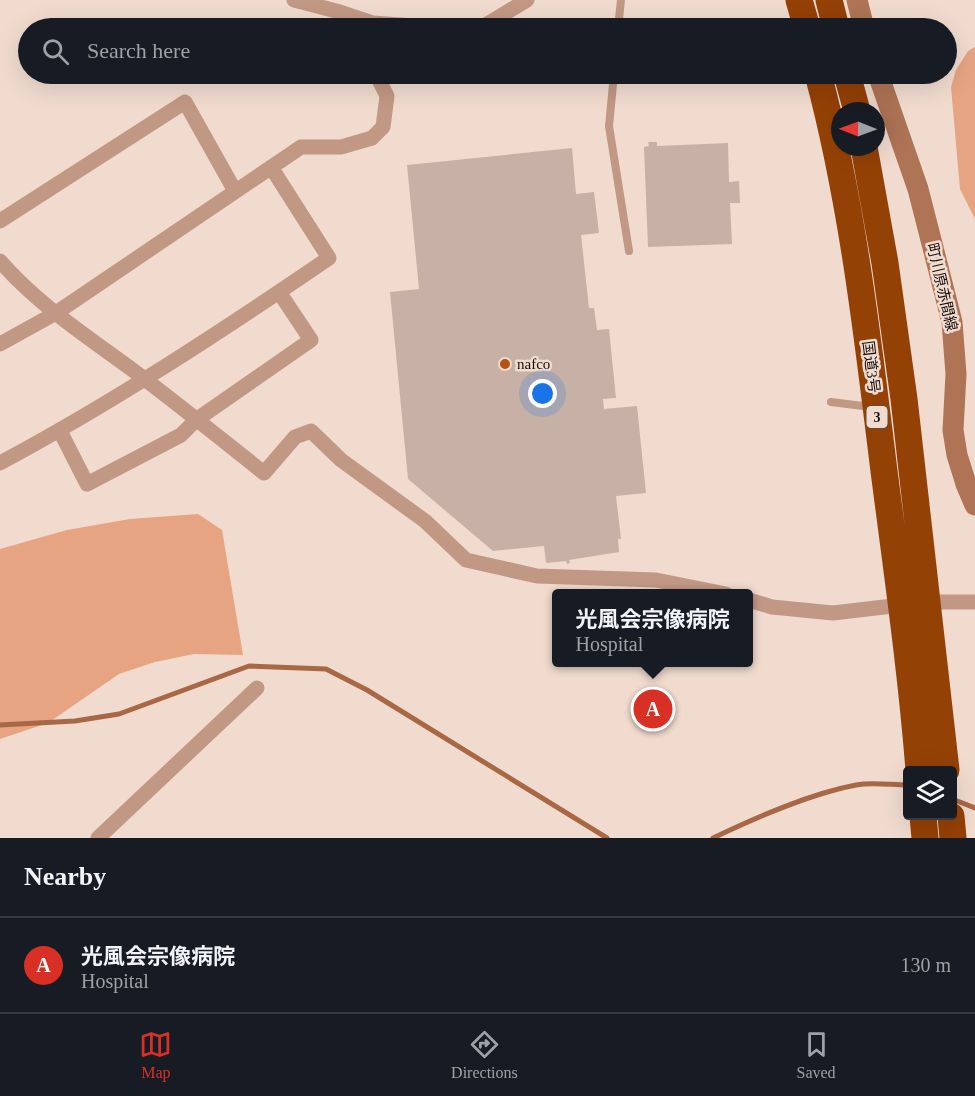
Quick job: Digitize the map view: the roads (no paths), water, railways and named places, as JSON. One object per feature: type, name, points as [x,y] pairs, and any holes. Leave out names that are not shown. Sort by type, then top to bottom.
[{"type":"highway","points":[[799,0],[804,18]]},
{"type":"highway","points":[[829,0],[834,18]]},
{"type":"highway","name":"国道3号","points":[[822,84],[858,265],[876,408],[945,766]]},
{"type":"highway","points":[[849,84],[854,102]]},
{"type":"highway","name":"国道3号","points":[[866,156],[885,263],[904,399],[914,604],[918,766]]},
{"type":"highway","points":[[923,820],[925,838]]},
{"type":"highway","points":[[951,820],[953,838]]},
{"type":"main road","points":[[857,0],[862,18]]},
{"type":"main road","name":"町川原赤間線","points":[[881,84],[918,189],[952,322],[956,374],[953,430],[957,455],[975,505]]},
{"type":"street","points":[[294,0],[354,18]]},
{"type":"street","points":[[497,18],[527,0]]},
{"type":"street","points":[[0,344],[56,313],[301,147],[341,147],[372,138],[383,127],[387,96],[381,84]]},
{"type":"street","points":[[0,221],[185,102],[235,191]]},
{"type":"street","points":[[0,463],[60,431],[145,380],[329,258],[271,167]]},
{"type":"street","points":[[0,261],[14,278],[56,313],[264,473],[294,437],[310,431],[340,460],[425,521],[466,560],[537,576],[656,580],[701,589]]},
{"type":"street","points":[[60,431],[87,484],[181,435],[196,420],[311,340],[279,292]]},
{"type":"street","points":[[753,601],[772,607],[833,613],[914,604],[975,602]]},
{"type":"street","points":[[98,838],[257,688]]},
{"type":"lane","points":[[619,18],[621,0]]},
{"type":"lane","points":[[613,84],[609,126],[629,251]]},
{"type":"lane","points":[[831,402],[876,408]]},
{"type":"waterway","points":[[0,725],[75,721],[119,714],[249,666],[326,669],[367,690],[607,838]]},
{"type":"waterway","points":[[713,838],[783,807],[820,794],[856,785],[903,785]]},
{"type":"waterway","points":[[957,801],[975,808]]},
{"type":"place","name":"nafco","points":[[505,364]]},
{"type":"place","name":"光風会宗像病院","points":[[653,709]]}]
